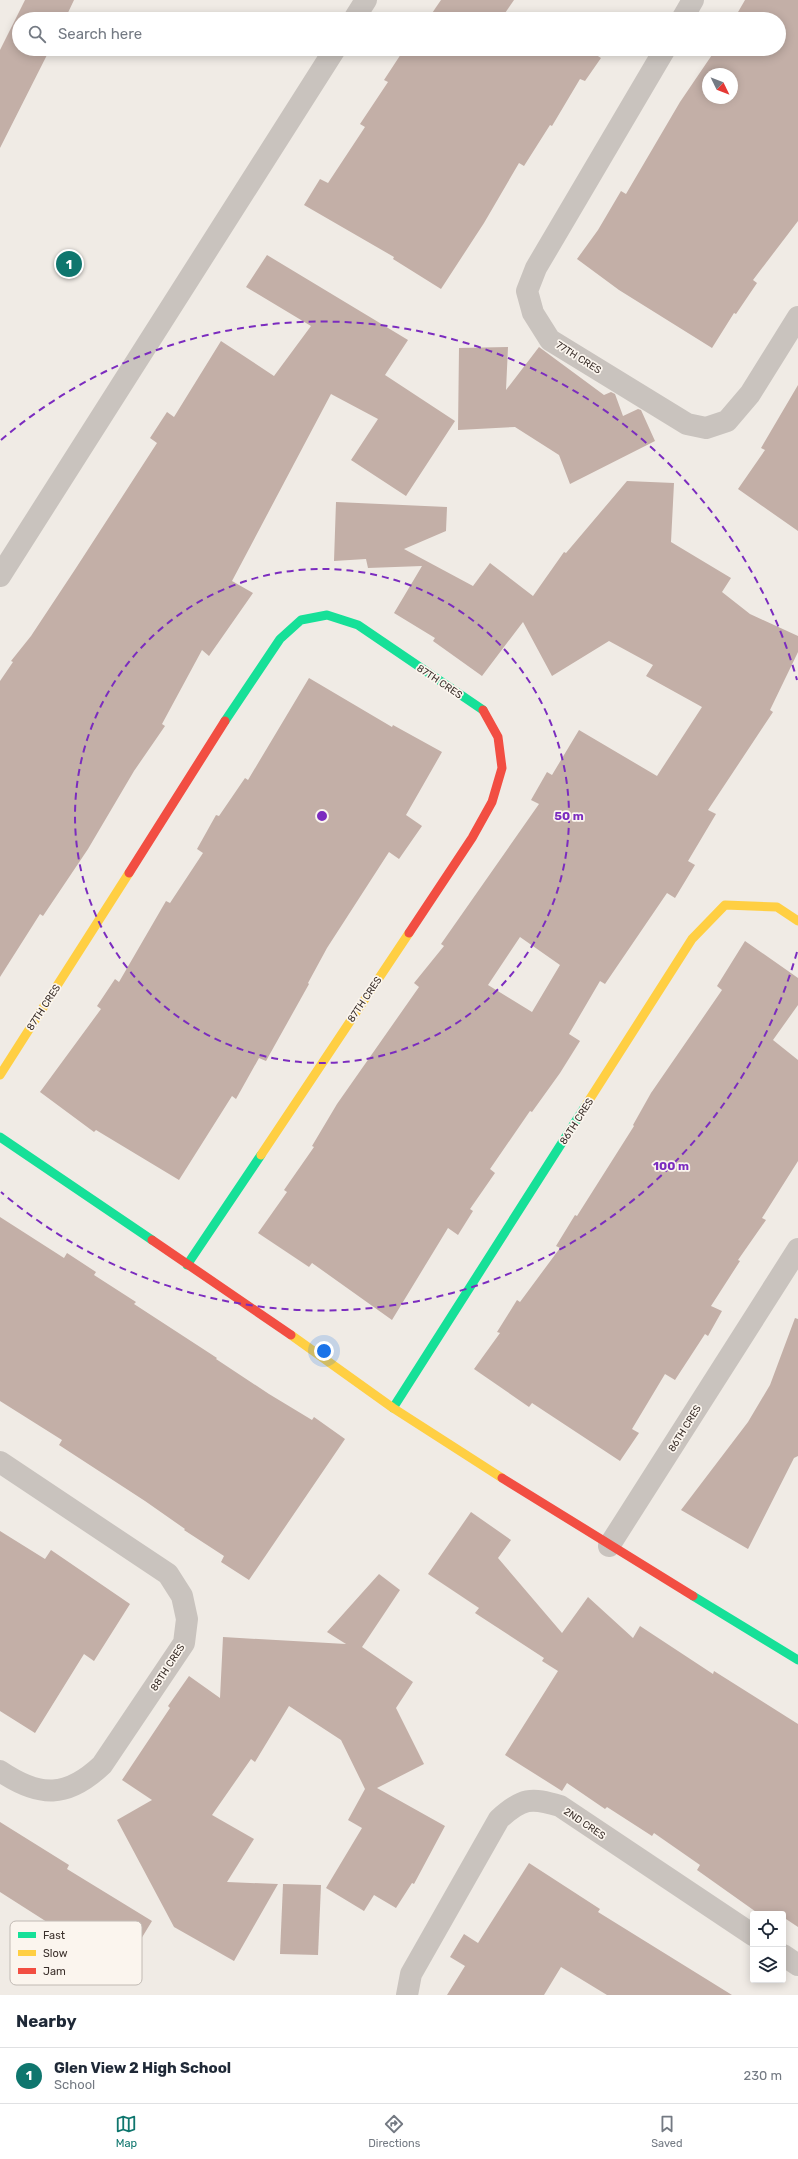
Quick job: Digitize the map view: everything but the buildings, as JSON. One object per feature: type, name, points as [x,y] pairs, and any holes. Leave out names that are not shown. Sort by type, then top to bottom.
[{"type":"street","points":[[358,12],[366,0]]},
{"type":"street","points":[[686,12],[693,0]]},
{"type":"street","points":[[0,576],[331,56]]},
{"type":"street","name":"77TH CRES","points":[[661,56],[536,268],[527,291],[533,313],[550,340],[687,424],[706,428],[727,421],[750,394],[798,317]]},
{"type":"street","name":"87TH CRES","points":[[0,1075],[257,672],[280,639],[301,620],[327,615],[358,625],[483,710],[498,737],[502,768],[492,802],[472,838],[187,1266]]},
{"type":"street","name":"86TH CRES","points":[[393,1408],[692,940],[725,905],[777,907],[798,921]]},
{"type":"street","points":[[0,1137],[334,1365],[393,1408],[609,1546],[798,1660]]},
{"type":"street","name":"86TH CRES","points":[[609,1546],[798,1249]]},
{"type":"street","name":"88TH CRES","points":[[0,1462],[168,1574],[182,1596],[187,1619],[184,1644],[102,1765],[86,1780],[70,1788],[54,1791],[28,1788],[0,1771]]},
{"type":"street","name":"2ND CRES","points":[[407,1995],[411,1974],[499,1818],[515,1804],[538,1800],[560,1806],[750,1933]]},
{"type":"street","points":[[786,1957],[798,1965]]},
{"type":"traffic: fast","points":[[225,721],[280,639],[301,620],[327,615],[358,625],[483,710]]},
{"type":"traffic: fast","points":[[393,1408],[586,1105]]},
{"type":"traffic: fast","points":[[0,1137],[152,1240]]},
{"type":"traffic: fast","points":[[187,1265],[261,1155]]},
{"type":"traffic: fast","points":[[693,1596],[798,1660]]},
{"type":"traffic: slow","points":[[0,1075],[129,873]]},
{"type":"traffic: slow","points":[[586,1105],[692,939],[725,905],[777,907],[798,921]]},
{"type":"traffic: slow","points":[[261,1155],[409,933]]},
{"type":"traffic: slow","points":[[291,1335],[393,1408],[502,1478]]},
{"type":"traffic: jam","points":[[409,933],[472,838],[492,802],[502,768],[498,737],[483,710]]},
{"type":"traffic: jam","points":[[129,873],[225,721]]},
{"type":"traffic: jam","points":[[152,1240],[291,1335]]},
{"type":"traffic: jam","points":[[502,1478],[693,1596]]},
{"type":"place","name":"Glen View 2 High School","points":[[69,264]]}]
